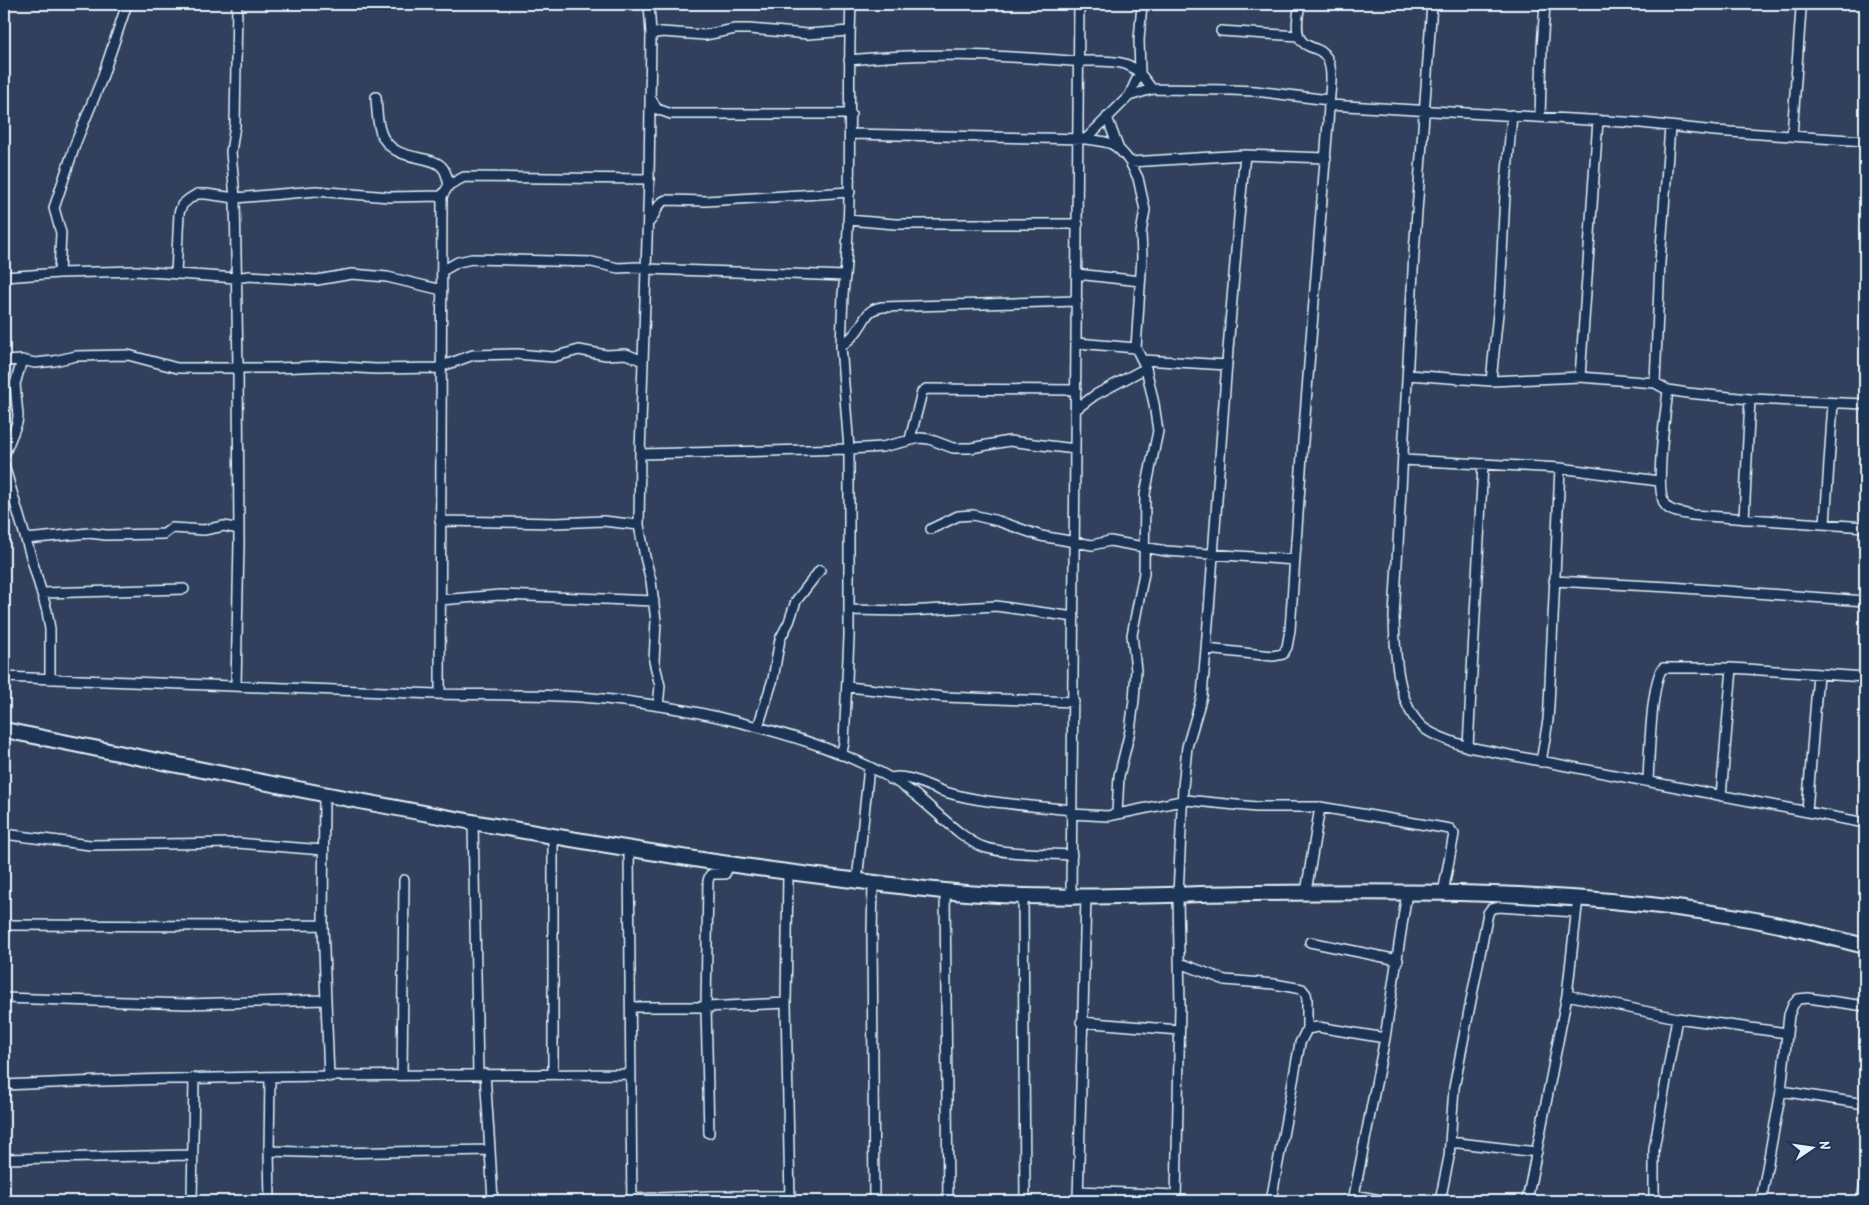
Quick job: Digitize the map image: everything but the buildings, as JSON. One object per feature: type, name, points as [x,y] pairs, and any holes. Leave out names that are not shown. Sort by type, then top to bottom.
[{"type":"street","points":[[59,273],[61,233],[54,208],[76,142],[101,81],[127,4]]},
{"type":"street","points":[[236,685],[239,529],[238,367],[235,198],[231,152],[235,125],[237,4]]},
{"type":"street","points":[[649,4],[651,34],[649,179],[639,525],[654,601],[656,621],[654,661],[660,686],[658,706]]},
{"type":"street","points":[[841,755],[844,743],[848,687],[849,449],[841,346],[850,192],[851,114],[849,60],[851,4]]},
{"type":"street","points":[[1078,1201],[1081,1022],[1078,896],[1072,855],[1071,812],[1074,702],[1077,274],[1081,139],[1078,61],[1079,4]]},
{"type":"street","points":[[1081,139],[1129,96],[1140,72],[1142,4]]},
{"type":"street","points":[[1206,649],[1279,655],[1286,651],[1290,630],[1329,103],[1328,61],[1318,48],[1306,45],[1299,36],[1300,4]]},
{"type":"street","points":[[1432,4],[1414,253],[1394,617],[1396,655],[1406,701],[1418,722],[1430,732],[1441,738],[1468,747],[1865,823]]},
{"type":"street","points":[[1540,117],[1545,4]]},
{"type":"street","points":[[1792,136],[1801,9],[1803,4]]},
{"type":"street","points":[[651,34],[662,32],[705,35],[735,29],[808,34],[850,32]]},
{"type":"street","points":[[1220,31],[1299,36]]},
{"type":"street","points":[[849,60],[923,54],[1123,63],[1140,72],[1152,89]]},
{"type":"street","points":[[1129,96],[1152,89],[1255,91],[1329,103],[1641,122],[1670,127],[1865,141]]},
{"type":"street","points":[[376,97],[380,130],[387,144],[400,153],[438,164],[445,172],[449,186]]},
{"type":"street","points":[[650,97],[658,109],[671,114],[851,114]]},
{"type":"street","points":[[1491,381],[1500,294],[1506,170],[1512,115]]},
{"type":"street","points":[[1107,117],[1118,147],[1130,162],[1141,187],[1145,210],[1141,233],[1136,348],[1145,364],[1158,431],[1145,494],[1144,573],[1132,636],[1136,670],[1134,700],[1130,731],[1119,776],[1117,813]]},
{"type":"street","points":[[1580,377],[1598,120]]},
{"type":"street","points":[[1656,383],[1660,262],[1670,127]]},
{"type":"street","points":[[851,134],[1081,139],[1104,141],[1118,147]]},
{"type":"street","points":[[1130,162],[1245,155],[1326,158]]},
{"type":"street","points":[[1078,1191],[1176,1198],[1180,963],[1178,894],[1182,800],[1186,747],[1202,696],[1214,554],[1233,275],[1245,155]]},
{"type":"street","points":[[440,694],[442,196],[449,186],[464,177],[649,179]]},
{"type":"street","points":[[176,274],[177,224],[182,205],[197,194],[235,198],[316,191],[389,197],[442,196]]},
{"type":"street","points":[[648,223],[654,217],[657,207],[666,200],[706,201],[850,192]]},
{"type":"street","points":[[848,220],[895,224],[1078,224]]},
{"type":"street","points":[[442,271],[462,260],[472,259],[592,262],[618,268],[638,267],[647,269],[845,276]]},
{"type":"street","points":[[4,277],[59,273],[136,272],[236,278],[249,276],[317,280],[352,274],[388,277],[442,290]]},
{"type":"street","points":[[1077,274],[1140,281]]},
{"type":"street","points":[[841,346],[852,338],[873,309],[882,307],[1077,301]]},
{"type":"street","points":[[1077,343],[1136,348]]},
{"type":"street","points":[[4,361],[22,360],[36,363],[76,356],[128,355],[177,368],[324,366],[376,369],[442,366],[473,356],[517,354],[553,357],[579,350],[606,355],[626,354],[644,361]]},
{"type":"street","points":[[4,455],[18,423],[15,384],[22,360]]},
{"type":"street","points":[[1075,410],[1145,364],[1227,364]]},
{"type":"street","points":[[1408,375],[1491,381],[1580,377],[1656,383],[1668,390],[1750,399],[1865,404]]},
{"type":"street","points":[[910,440],[922,392],[926,389],[1076,390]]},
{"type":"street","points":[[1668,390],[1659,481],[1662,499],[1666,506],[1672,510],[1692,515],[1865,527]]},
{"type":"street","points":[[1744,519],[1750,399]]},
{"type":"street","points":[[1825,524],[1833,403]]},
{"type":"street","points":[[640,454],[849,449],[882,447],[926,438],[945,446],[961,449],[1009,441],[1075,450]]},
{"type":"street","points":[[1403,460],[1560,468],[1659,481]]},
{"type":"street","points":[[1468,747],[1483,464]]},
{"type":"street","points":[[4,465],[6,481],[26,539],[42,593],[50,629],[50,679]]},
{"type":"street","points":[[1541,762],[1548,720],[1560,468]]},
{"type":"street","points":[[931,529],[958,516],[973,515],[998,521],[1041,536],[1074,540],[1092,545],[1113,541],[1145,548],[1295,560]]},
{"type":"street","points":[[440,521],[556,523],[603,521],[639,525]]},
{"type":"street","points":[[26,539],[89,533],[106,536],[164,534],[172,528],[204,530],[224,526],[239,529]]},
{"type":"street","points":[[758,727],[773,680],[780,639],[790,622],[796,601],[820,570]]},
{"type":"street","points":[[1554,581],[1865,601]]},
{"type":"street","points":[[42,593],[184,589]]},
{"type":"street","points":[[440,600],[500,595],[654,601]]},
{"type":"street","points":[[849,610],[908,611],[996,606],[1074,617]]},
{"type":"street","points":[[1648,781],[1655,692],[1660,671],[1663,668],[1732,668],[1865,676]]},
{"type":"street","points":[[1722,796],[1732,668]]},
{"type":"street","points":[[1807,811],[1818,674]]},
{"type":"street","points":[[4,677],[440,694],[578,697],[696,712],[758,727],[816,745],[869,767],[907,788],[960,832],[981,846],[995,849],[1072,855]]},
{"type":"street","points":[[848,687],[944,697],[1074,702]]},
{"type":"street","points":[[4,730],[216,774],[553,837],[729,865],[873,883],[945,891],[1023,896],[1306,892],[1514,894],[1577,905]]},
{"type":"street","points":[[856,881],[869,767]]},
{"type":"street","points":[[890,779],[895,776],[905,778],[944,792],[971,798],[1101,816],[1182,800],[1256,807],[1320,807],[1452,830],[1454,838],[1443,893]]},
{"type":"street","points":[[324,794],[323,925],[329,1076]]},
{"type":"street","points":[[1306,892],[1320,807]]},
{"type":"street","points":[[473,822],[482,1074],[493,1201]]},
{"type":"street","points":[[4,834],[90,845],[237,843],[323,850]]},
{"type":"street","points":[[553,837],[553,1074]]},
{"type":"street","points":[[629,849],[631,1007],[629,1074],[632,1200],[789,1199],[786,1002],[788,873]]},
{"type":"street","points":[[709,1133],[706,1007],[709,878],[712,874],[725,874],[729,865]]},
{"type":"street","points":[[402,1074],[404,880]]},
{"type":"street","points":[[873,883],[874,1201]]},
{"type":"street","points":[[945,891],[948,1201]]},
{"type":"street","points":[[1386,1201],[1353,1198],[1385,1038],[1407,892]]},
{"type":"street","points":[[1023,896],[1025,1201]]},
{"type":"street","points":[[1527,1201],[1567,995],[1577,905]]},
{"type":"street","points":[[1440,1201],[1450,1142],[1454,1088],[1488,913],[1491,908],[1577,905],[1694,911],[1756,920],[1865,946]]},
{"type":"street","points":[[4,925],[323,925]]},
{"type":"street","points":[[1310,942],[1398,960]]},
{"type":"street","points":[[1180,963],[1225,980],[1274,984],[1302,989],[1306,994],[1307,1029],[1300,1042],[1271,1201]]},
{"type":"street","points":[[1567,995],[1678,1018],[1787,1032]]},
{"type":"street","points":[[4,998],[187,1004],[325,1000]]},
{"type":"street","points":[[1762,1201],[1781,1091],[1789,1015],[1793,1005],[1798,999],[1808,998],[1865,1006]]},
{"type":"street","points":[[631,1007],[706,1007],[786,1002]]},
{"type":"street","points":[[1654,1201],[1654,1149],[1678,1018]]},
{"type":"street","points":[[1081,1022],[1179,1030]]},
{"type":"street","points":[[1307,1029],[1318,1027],[1385,1038]]},
{"type":"street","points":[[4,1085],[194,1078],[402,1074],[629,1074]]},
{"type":"street","points":[[270,1077],[270,1201]]},
{"type":"street","points":[[192,1201],[194,1078]]},
{"type":"street","points":[[1781,1091],[1865,1104]]},
{"type":"street","points":[[1450,1142],[1536,1152]]},
{"type":"street","points":[[269,1151],[332,1153],[490,1150]]},
{"type":"street","points":[[4,1159],[192,1156]]},
{"type":"street","points":[[1864,1198],[1865,1183]]}]
